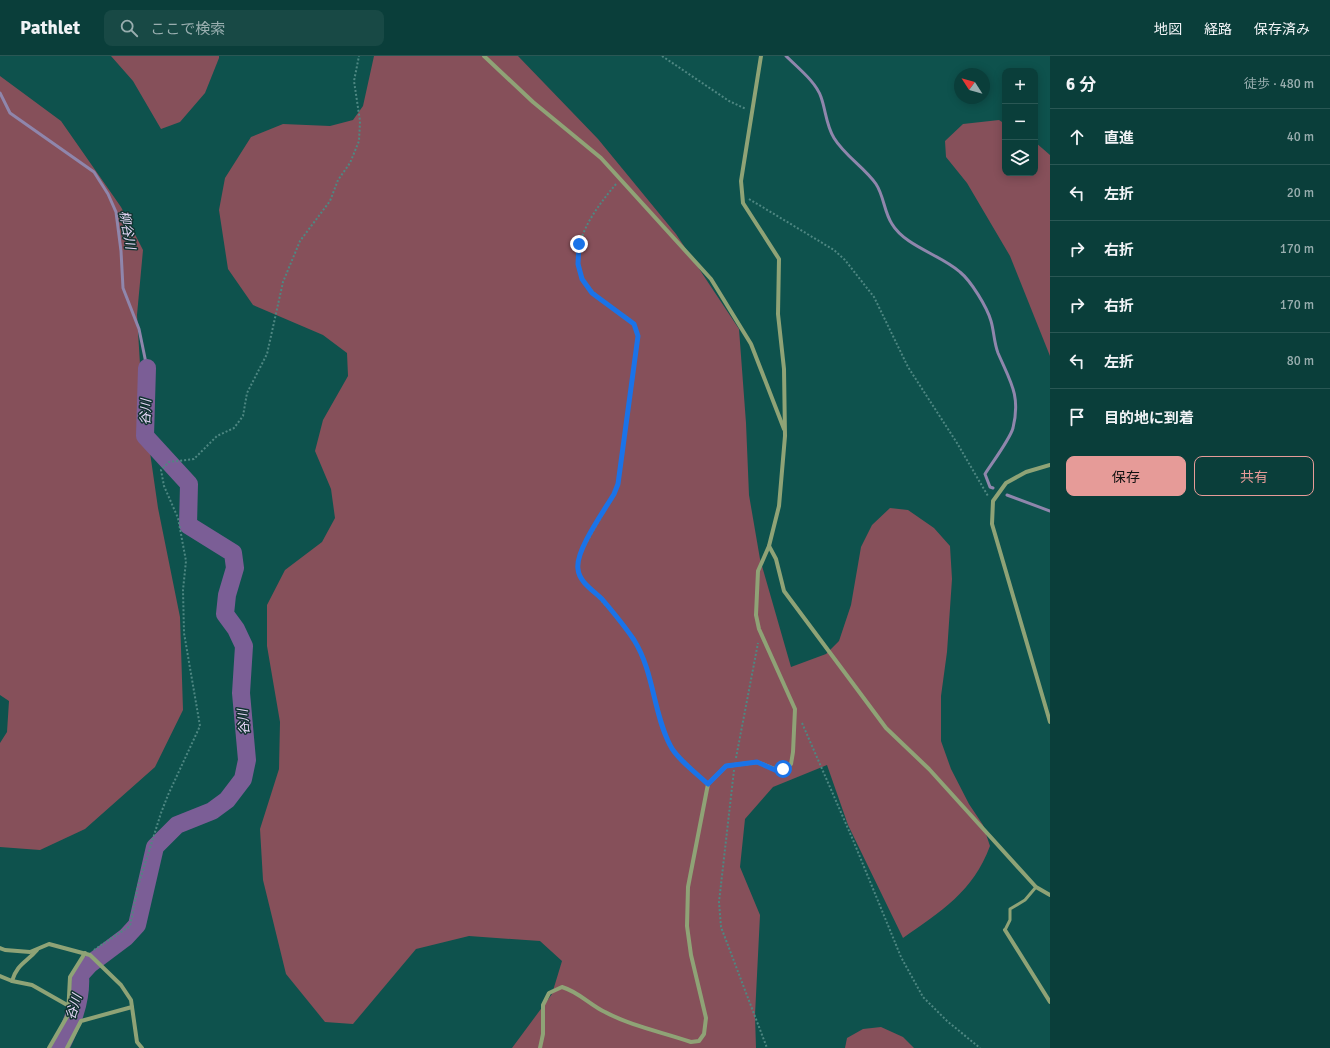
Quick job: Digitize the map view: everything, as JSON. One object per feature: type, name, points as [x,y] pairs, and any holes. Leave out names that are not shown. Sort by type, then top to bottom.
[{"type":"street","points":[[484,56],[528,98],[601,158],[711,279],[751,344],[785,431]]},
{"type":"street","points":[[540,1048],[543,1034],[543,1005],[549,993],[562,987],[572,990],[604,1012],[627,1022],[691,1042],[699,1041],[704,1034],[706,1018],[691,955],[687,926],[688,887],[708,784],[726,766],[757,762],[775,770],[783,769],[790,764],[793,752],[795,709],[759,629],[756,615],[758,571],[769,546],[779,506],[785,431],[784,369],[778,314],[779,258],[743,203],[741,181],[761,56]]},
{"type":"street","points":[[1050,465],[1026,472],[1006,483],[993,501],[992,524],[1050,722]]},
{"type":"street","points":[[769,546],[776,559],[784,591],[886,728],[929,769],[1036,887],[1050,895]]},
{"type":"street","points":[[1005,930],[1050,1002]]},
{"type":"street","points":[[0,948],[5,950],[30,952],[49,944],[87,954],[98,962],[121,985],[130,1000],[137,1042],[142,1048]]},
{"type":"street","points":[[12,981],[16,969],[29,960],[38,949]]},
{"type":"street","points":[[49,1048],[68,1014],[70,977],[87,954]]},
{"type":"street","points":[[0,976],[32,986],[69,1006]]},
{"type":"street","points":[[67,1048],[81,1022],[132,1007]]},
{"type":"lane","points":[[1005,930],[1010,920],[1010,909],[1024,900],[1036,887]]},
{"type":"path","points":[[87,954],[130,926],[138,886],[161,813],[200,726],[184,633],[183,590],[186,561],[178,518],[164,486],[161,470],[169,462],[194,459],[217,436],[234,428],[243,416],[247,393],[267,354],[283,282],[300,241],[330,201],[338,180],[350,163],[359,142],[360,121],[354,81],[359,56]]},
{"type":"path","points":[[662,56],[729,101],[752,112]]},
{"type":"path","points":[[620,179],[599,204],[583,231],[579,244],[578,264],[582,279],[592,293],[634,324],[638,336],[618,484],[614,494],[578,558],[578,570],[583,581],[615,615],[634,641],[647,667],[662,727],[670,747],[708,784]]},
{"type":"path","points":[[742,195],[778,218],[814,236],[845,260],[874,298],[908,366],[957,443],[987,495],[993,501]]},
{"type":"path","points":[[759,629],[756,658],[735,765],[719,902],[721,927],[767,1048]]},
{"type":"path","points":[[801,722],[853,840],[901,958],[922,997],[947,1021],[980,1048]]},
{"type":"shaded area","points":[[111,56],[219,56],[219,58],[205,93],[180,122],[161,129],[133,81]]},
{"type":"shaded area","points":[[374,56],[518,56],[598,139],[676,234],[739,329],[746,423],[749,495],[760,559],[791,667],[826,654],[839,641],[851,605],[861,547],[872,525],[890,508],[908,510],[934,528],[950,546],[952,579],[947,652],[941,696],[941,741],[951,769],[969,804],[983,825],[990,846],[975,876],[965,888],[943,909],[903,938],[848,825],[827,765],[773,787],[745,819],[740,867],[760,915],[755,1015],[756,1048],[512,1048],[552,994],[562,961],[540,941],[469,936],[416,949],[353,1024],[325,1022],[286,974],[263,880],[260,829],[279,769],[280,722],[267,646],[267,605],[285,570],[322,542],[335,518],[331,489],[315,451],[323,420],[348,376],[347,353],[323,335],[253,305],[228,269],[219,210],[225,178],[251,137],[283,124],[330,126],[353,120],[363,106]]},
{"type":"shaded area","points":[[0,76],[61,121],[121,207],[143,250],[137,315],[142,397],[158,508],[180,617],[183,710],[155,767],[85,829],[40,850],[0,847],[0,743],[7,732],[9,701],[0,695]]},
{"type":"shaded area","points":[[999,120],[1002,122],[1002,176],[1038,176],[1038,145],[1050,155],[1050,356],[1010,256],[967,183],[946,157],[945,141],[963,124]]},
{"type":"shaded area","points":[[881,1027],[903,1037],[914,1048],[845,1048],[847,1038],[863,1029]]},
{"type":"waterway","points":[[786,56],[806,75],[819,91],[829,128],[834,138],[876,184],[881,194],[889,219],[898,232],[914,244],[943,260],[960,272],[974,288],[986,309],[991,321],[998,353],[1013,389],[1016,406],[1011,433],[985,474],[990,487],[993,488]]},
{"type":"waterway","name":"柳谷川","points":[[0,93],[10,113],[94,172],[108,194],[116,212],[121,251],[123,288],[139,329],[147,368]]},
{"type":"waterway","name":"谷川","points":[[60,1048],[75,1013],[79,994],[80,975],[90,964],[126,937],[137,925],[155,847],[177,825],[212,811],[227,800],[243,779],[247,760],[241,693],[244,646],[236,629],[225,614],[227,595],[235,568],[233,553],[188,525],[189,484],[145,436],[147,368]]},
{"type":"waterway","points":[[1007,495],[1050,511]]},
{"type":"route","points":[[579,244],[578,264],[582,279],[592,293],[634,324],[638,336],[618,484],[614,494],[596,523],[578,558],[578,570],[583,581],[602,599],[620,620],[634,641],[647,667],[654,690],[662,727],[670,747],[693,770],[708,784],[717,773],[726,766],[757,762],[775,770],[783,769]]}]
